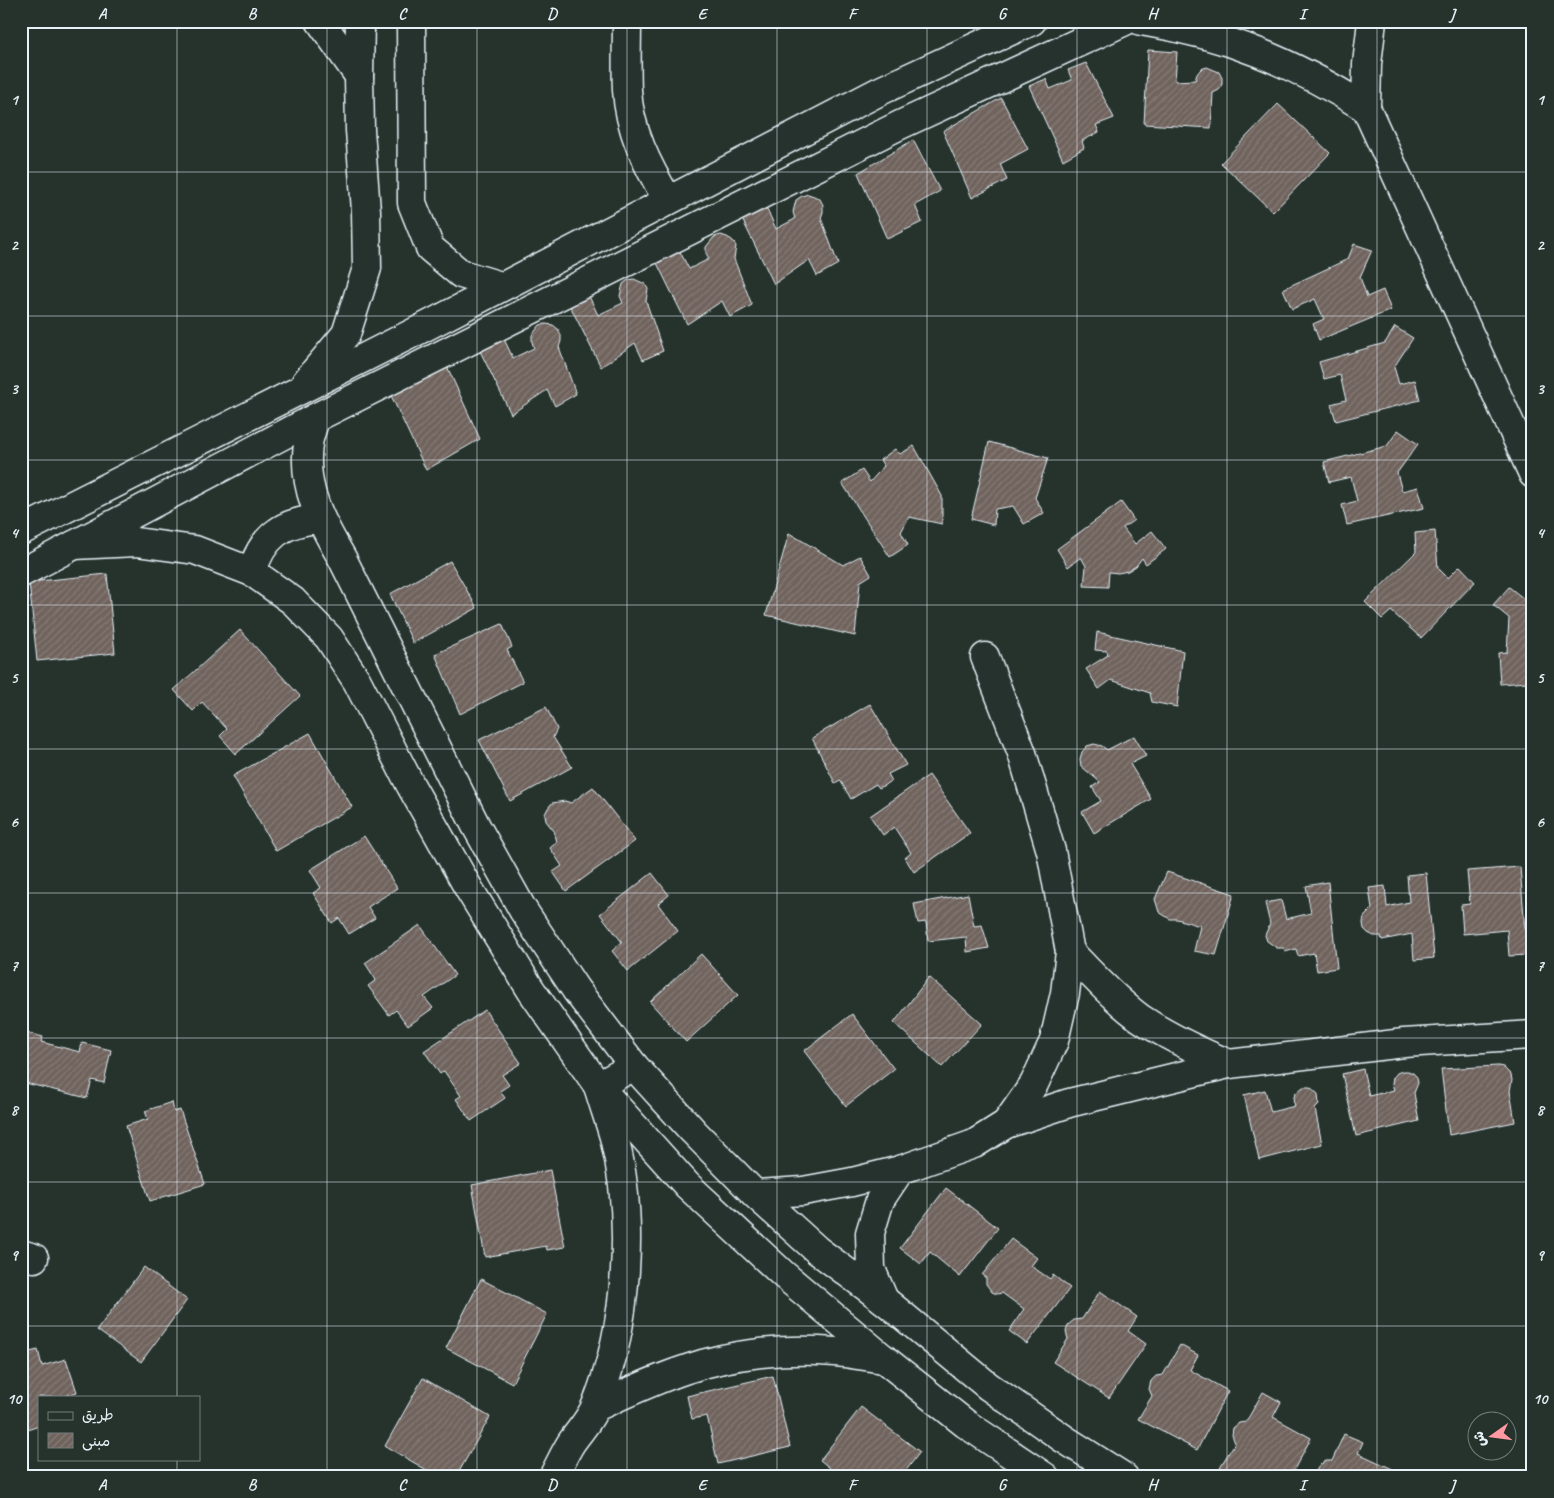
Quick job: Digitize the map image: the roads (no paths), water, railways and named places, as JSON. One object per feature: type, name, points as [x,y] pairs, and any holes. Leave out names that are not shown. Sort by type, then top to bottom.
[{"type":"street","points":[[320,21],[359,76]]},
{"type":"street","points":[[301,389],[346,334],[367,268],[366,212],[360,130],[360,21]]},
{"type":"street","points":[[411,21],[412,203],[430,248],[461,274],[501,286]]},
{"type":"street","points":[[627,21],[627,92],[634,130],[648,167],[668,200]]},
{"type":"street","points":[[21,531],[880,91],[1032,21]]},
{"type":"street","points":[[21,573],[315,418],[900,124],[1125,21]]},
{"type":"street","points":[[1141,21],[1213,36],[1253,49],[1292,66],[1366,108]]},
{"type":"street","points":[[1372,21],[1366,64],[1366,108],[1533,474]]},
{"type":"street","points":[[880,91],[900,124]]},
{"type":"street","points":[[315,418],[308,443],[306,473],[313,502],[320,520],[342,558],[476,826],[523,910],[576,990],[634,1066],[693,1132],[755,1194],[817,1250],[884,1300],[988,1386],[1064,1439],[1124,1477]]},
{"type":"street","points":[[252,572],[256,557],[264,544],[276,533],[289,525],[304,520],[320,520]]},
{"type":"street","points":[[74,545],[136,542],[195,550],[252,572],[293,601],[329,638],[357,681],[469,889],[531,990],[598,1086],[687,1185],[784,1275],[884,1360],[966,1424],[1041,1475]]},
{"type":"street","points":[[985,657],[1022,753],[1051,851],[1070,952],[1065,993],[1054,1040],[1034,1084],[1006,1124]]},
{"type":"street","points":[[1070,952],[1101,984],[1139,1017],[1182,1044],[1229,1064]]},
{"type":"street","points":[[755,1194],[803,1191],[852,1182],[900,1170],[974,1144],[1006,1124],[1069,1103],[1229,1064],[1404,1043],[1533,1035]]},
{"type":"street","points":[[598,1086],[634,1066]]},
{"type":"street","points":[[553,1477],[570,1444],[596,1407],[612,1355],[622,1302],[626,1247],[623,1192],[614,1138],[598,1086]]},
{"type":"street","points":[[884,1300],[871,1269],[870,1233],[880,1200],[900,1170]]},
{"type":"street","points":[[596,1407],[689,1368],[737,1356],[786,1351],[825,1352],[884,1360]]},
{"type":"street","points":[[966,1424],[988,1386]]}]
